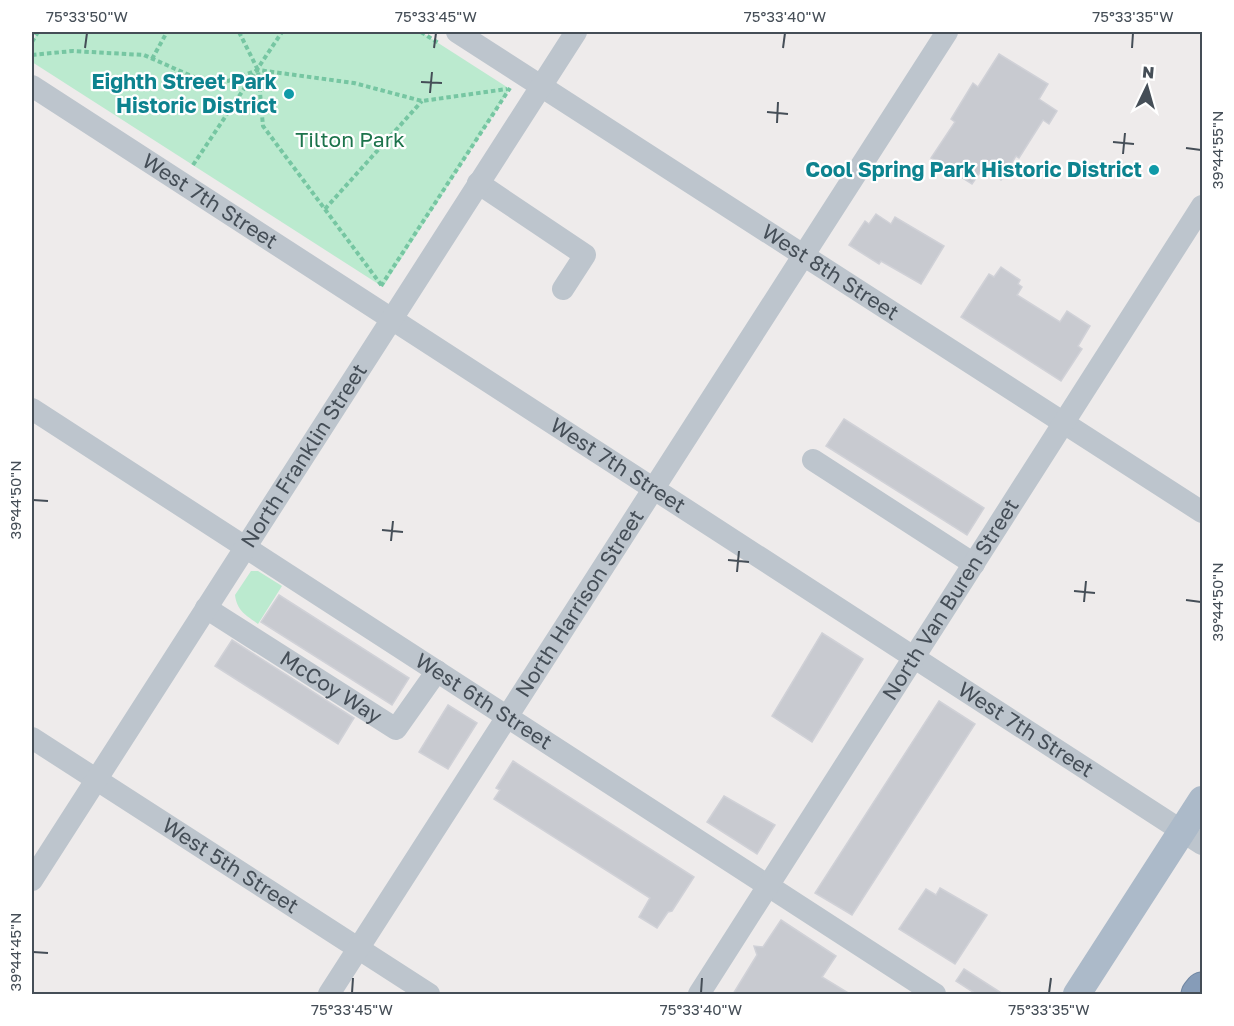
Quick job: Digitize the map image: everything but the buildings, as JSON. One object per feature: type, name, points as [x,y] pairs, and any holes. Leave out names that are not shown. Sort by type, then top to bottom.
[{"type":"highway","points":[[1198,994],[1203,989]]},
{"type":"main road","points":[[1077,994],[1195,840],[1203,800]]},
{"type":"street","name":"North Franklin Street","points":[[32,880],[576,32]]},
{"type":"street","name":"North Harrison Street","points":[[330,994],[947,32]]},
{"type":"street","name":"West 8th Street","points":[[449,38],[541,86],[1203,512]]},
{"type":"street","name":"West 7th Street","points":[[32,86],[1195,840]]},
{"type":"street","points":[[478,183],[585,255],[563,289]]},
{"type":"street","name":"North Van Buren Street","points":[[699,994],[1064,423],[1194,238],[1203,206]]},
{"type":"street","name":"West 6th Street","points":[[32,409],[935,994]]},
{"type":"street","points":[[813,460],[974,564]]},
{"type":"street","name":"McCoy Way","points":[[206,608],[396,729],[437,671]]},
{"type":"street","name":"West 5th Street","points":[[32,738],[429,994]]},
{"type":"path","points":[[32,42],[38,32]]},
{"type":"path","points":[[152,59],[167,32]]},
{"type":"path","points":[[239,32],[258,70],[263,126],[383,287]]},
{"type":"path","points":[[193,165],[282,32]]},
{"type":"path","points":[[421,32],[449,38]]},
{"type":"path","points":[[32,56],[73,51],[144,55],[214,86],[258,70],[354,83],[422,100],[510,89]]},
{"type":"path","points":[[500,82],[510,89]]},
{"type":"path","points":[[383,287],[510,89]]},
{"type":"path","points":[[325,208],[422,100]]},
{"type":"path","points":[[183,159],[203,172]]},
{"type":"path","points":[[363,274],[383,287]]},
{"type":"green space","name":"Tilton Park","points":[[38,32],[421,32],[510,89],[383,287],[32,62],[32,42]]},
{"type":"green space","points":[[251,571],[258,571],[282,586],[258,624],[240,609],[235,595]]},
{"type":"place","name":"Eighth Street Park Historic District","points":[[289,94]]},
{"type":"place","name":"Cool Spring Park Historic District","points":[[1154,170]]}]
